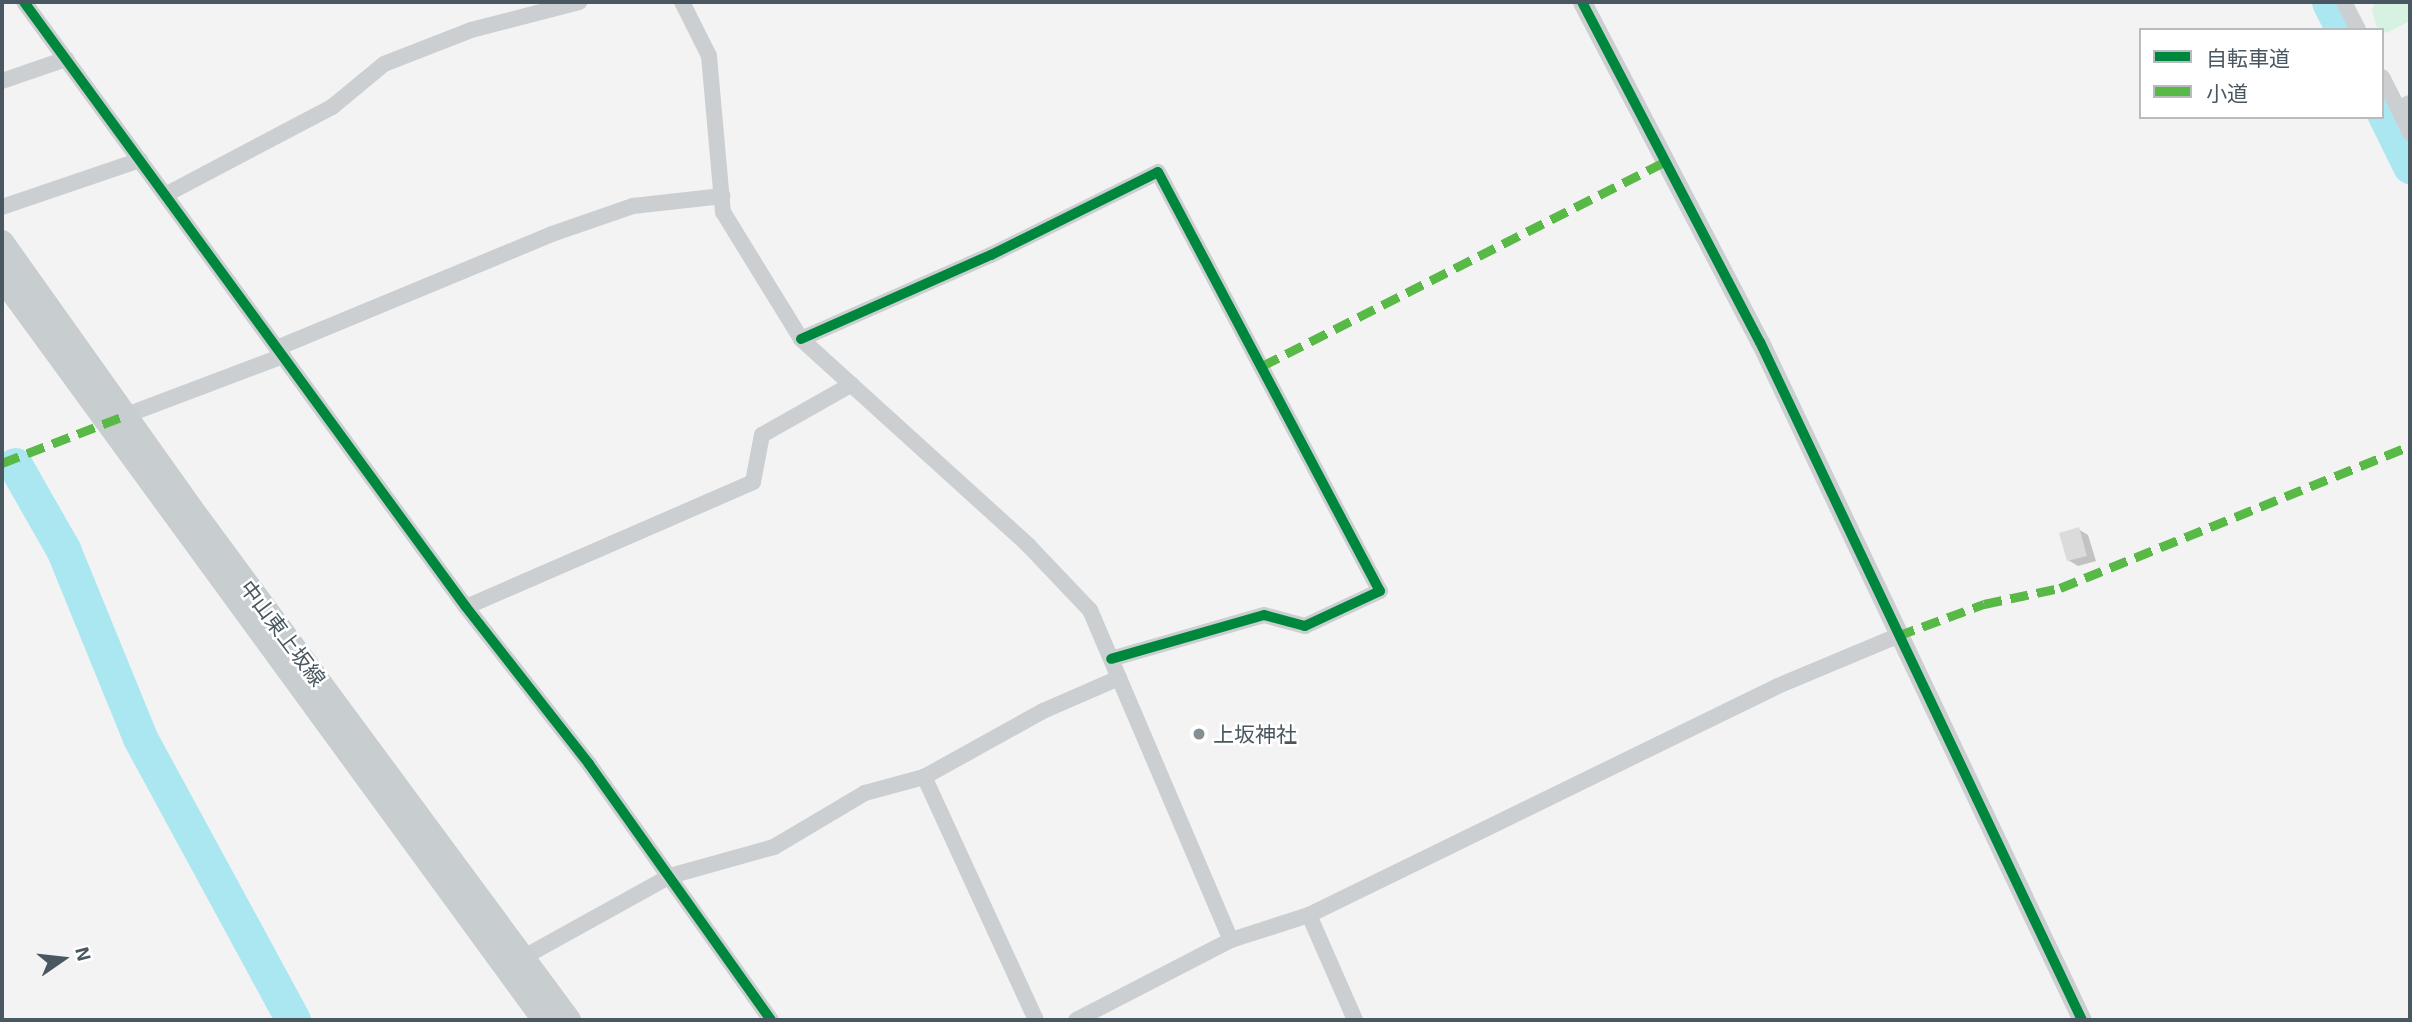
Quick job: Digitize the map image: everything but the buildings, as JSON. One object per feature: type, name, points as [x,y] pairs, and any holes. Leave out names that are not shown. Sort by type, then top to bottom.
[{"type":"main road","name":"中山東上坂線","points":[[2,242],[515,963],[544,1020]]},
{"type":"main road","name":"中山東上坂線","points":[[2,278],[515,963],[569,1020]]},
{"type":"street","points":[[24,2],[466,607],[670,876],[771,1020]]},
{"type":"street","points":[[165,195],[332,107],[384,64],[534,8],[579,2]]},
{"type":"street","points":[[682,2],[709,56],[723,212],[801,339],[1028,545],[1090,610],[1231,940]]},
{"type":"street","points":[[1583,2],[1760,342],[1897,636],[2082,1020]]},
{"type":"street","points":[[2344,2],[2357,28]]},
{"type":"street","points":[[2,81],[66,60]]},
{"type":"street","points":[[2384,80],[2404,105],[2410,133]]},
{"type":"street","points":[[2,207],[140,160]]},
{"type":"street","points":[[801,339],[991,255],[1158,172],[1380,591],[1305,626],[1264,615],[1111,659]]},
{"type":"street","points":[[124,416],[280,352],[552,234],[633,206],[722,196]]},
{"type":"street","points":[[466,607],[753,482],[762,435],[852,384]]},
{"type":"street","points":[[1076,1020],[1231,940],[1308,915],[1778,686],[1897,636]]},
{"type":"street","points":[[515,963],[670,876],[774,848],[865,793],[924,777],[1043,711],[1119,678]]},
{"type":"street","points":[[924,777],[1036,1020]]},
{"type":"street","points":[[1308,915],[1355,1020]]},
{"type":"green space","points":[[2375,2],[2410,2],[2410,21],[2387,33],[2384,28],[2377,28],[2372,10]]},
{"type":"waterway","points":[[2329,2],[2342,28]]},
{"type":"waterway","points":[[2384,113],[2410,166]]},
{"type":"waterway","points":[[15,465],[63,549],[140,738],[293,1020]]},
{"type":"marked path","points":[[1262,366],[1668,160]]},
{"type":"marked path","points":[[2,463],[124,416]]},
{"type":"marked path","points":[[1897,636],[1984,604],[2060,588],[2410,446]]},
{"type":"cycle path","points":[[24,2],[466,607],[589,764],[771,1020]]},
{"type":"cycle path","points":[[1582,2],[1760,342],[2082,1020]]},
{"type":"cycle path","points":[[801,339],[991,255],[1158,172],[1380,591],[1305,626],[1264,615],[1111,659]]},
{"type":"place","name":"上坂神社","points":[[1199,734]]}]
